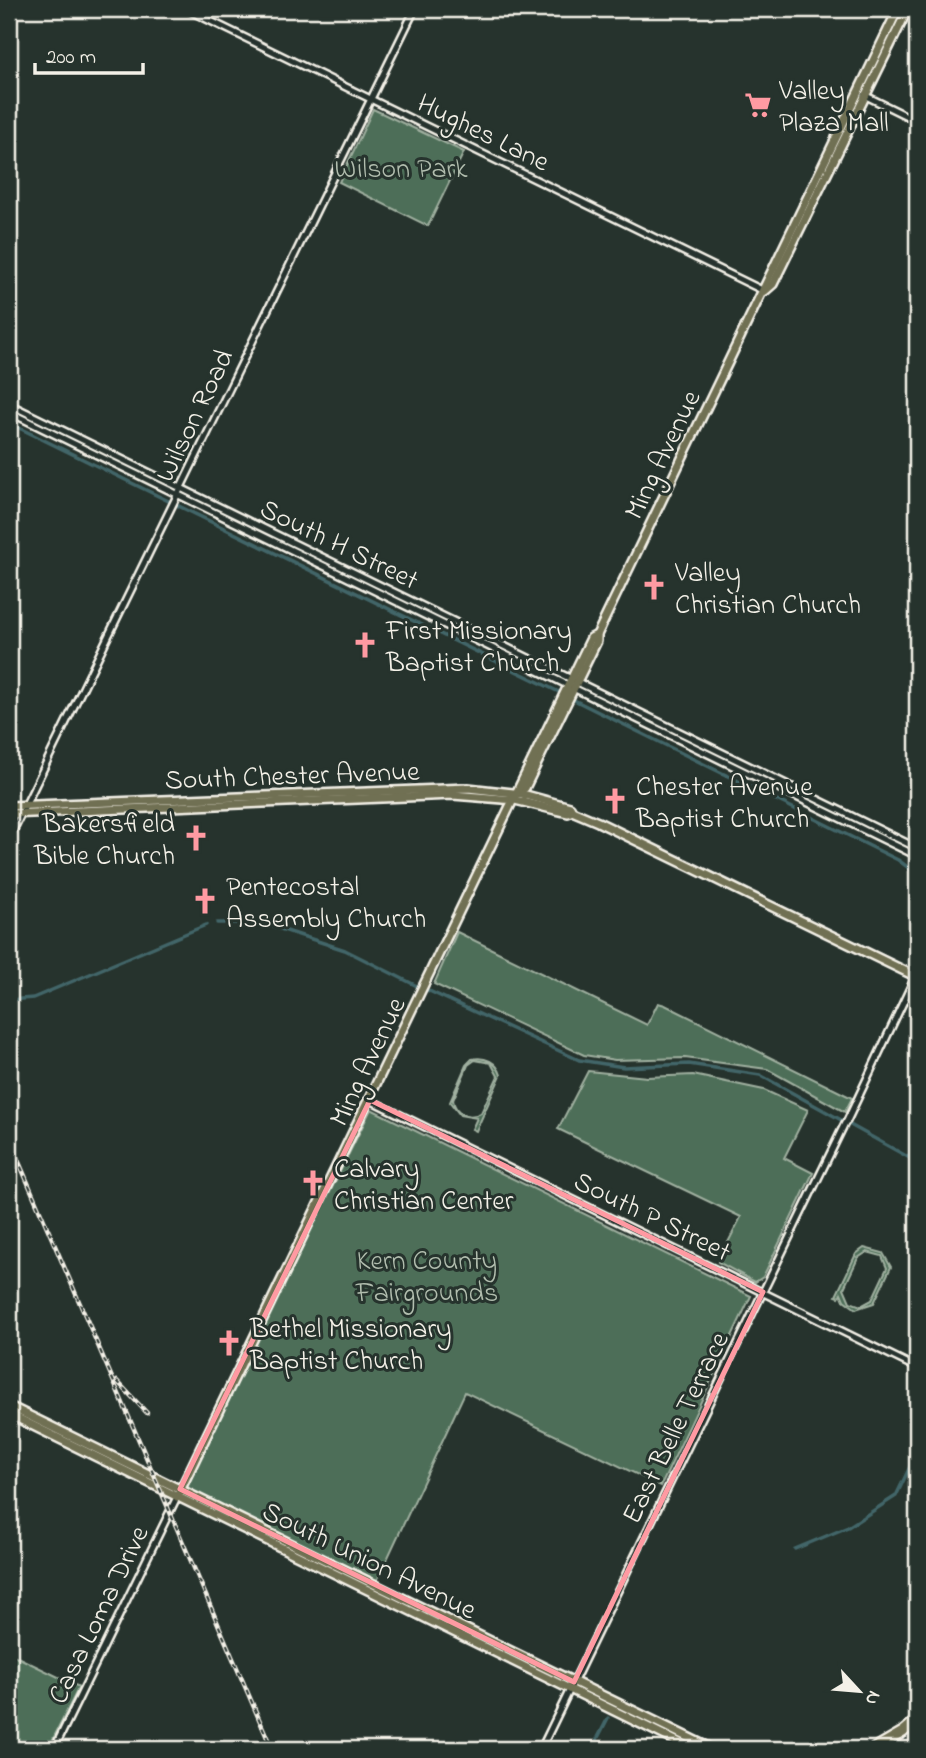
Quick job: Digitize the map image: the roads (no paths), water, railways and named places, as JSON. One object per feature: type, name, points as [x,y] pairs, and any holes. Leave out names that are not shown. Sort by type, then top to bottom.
[{"type":"highway","points":[[874,1749],[903,1732],[917,1720]]},
{"type":"main road","points":[[897,33],[898,9]]},
{"type":"main road","name":"Ming Avenue","points":[[765,291],[773,284],[830,167],[898,9]]},
{"type":"main road","name":"Ming Avenue","points":[[178,1493],[370,1100],[514,796],[571,686],[591,638],[597,635],[765,291],[766,280],[795,221],[832,146],[908,9]]},
{"type":"main road","points":[[830,167],[828,163],[832,146]]},
{"type":"main road","points":[[794,242],[791,237],[795,221]]},
{"type":"main road","name":"South Chester Avenue","points":[[9,806],[25,809],[453,788],[514,796],[570,807],[572,811],[917,975]]},
{"type":"main road","name":"South Chester Avenue","points":[[9,814],[25,809]]},
{"type":"main road","name":"South Union Avenue","points":[[9,1406],[121,1461],[178,1493]]},
{"type":"main road","points":[[9,1413],[40,1422]]},
{"type":"main road","name":"South Union Avenue","points":[[9,1413],[572,1686],[708,1748]]},
{"type":"main road","points":[[43,1431],[80,1441]]},
{"type":"main road","points":[[83,1450],[86,1448],[115,1462],[121,1461]]},
{"type":"main road","name":"South Union Avenue","points":[[572,1686],[692,1749]]},
{"type":"main road","points":[[663,1735],[669,1733],[694,1745],[708,1748]]},
{"type":"street","name":"Hughes Lane","points":[[186,9],[765,291]]},
{"type":"street","name":"Wilson Road","points":[[9,839],[415,9]]},
{"type":"street","points":[[862,94],[917,121]]},
{"type":"street","name":"South H Street","points":[[9,404],[622,713],[917,856]]},
{"type":"street","name":"South H Street","points":[[9,412],[571,686],[648,717],[917,848]]},
{"type":"street","points":[[622,713],[648,717]]},
{"type":"street","name":"East Belle Terrace","points":[[541,1749],[917,975]]},
{"type":"street","name":"South P Street","points":[[370,1100],[917,1368]]},
{"type":"street","name":"Casa Loma Drive","points":[[54,1749],[178,1493]]},
{"type":"waterway","points":[[9,423],[563,694]]},
{"type":"waterway","points":[[570,698],[898,860],[917,874]]},
{"type":"waterway","points":[[217,923],[262,923],[345,950],[421,988]]},
{"type":"waterway","points":[[9,1000],[33,998],[206,925]]},
{"type":"waterway","points":[[427,990],[579,1060],[624,1067],[689,1064],[760,1075],[917,1162]]},
{"type":"waterway","points":[[795,1549],[848,1527],[896,1496],[917,1452]]},
{"type":"waterway","points":[[592,1749],[608,1718]]},
{"type":"railway","points":[[9,1139],[272,1749]]},
{"type":"railway","points":[[117,1381],[147,1413]]},
{"type":"place","name":"Valley Plaza Mall","points":[[758,105]]},
{"type":"place","name":"Valley Christian Church","points":[[654,587]]},
{"type":"place","name":"First Missionary Baptist Church","points":[[365,645]]},
{"type":"place","name":"Chester Avenue Baptist Church","points":[[615,801]]},
{"type":"place","name":"Bakersfield Bible Church","points":[[196,838]]},
{"type":"place","name":"Pentecostal Assembly Church","points":[[205,901]]},
{"type":"place","name":"Calvary Christian Center","points":[[313,1183]]},
{"type":"place","name":"Bethel Missionary Baptist Church","points":[[229,1343]]},
{"type":"park label","name":"Wilson Park","points":[[401,167]]},
{"type":"park label","name":"Kern County Fairgrounds","points":[[427,1275]]}]
